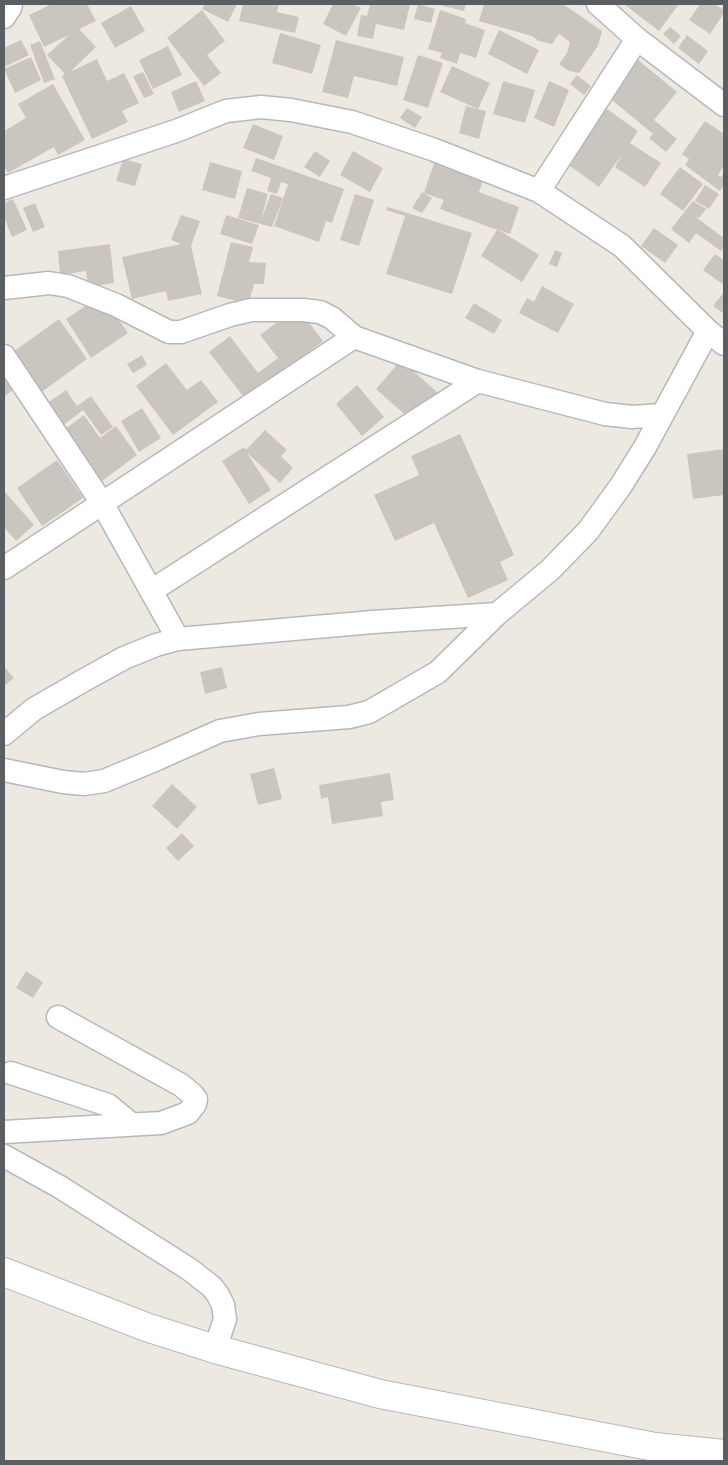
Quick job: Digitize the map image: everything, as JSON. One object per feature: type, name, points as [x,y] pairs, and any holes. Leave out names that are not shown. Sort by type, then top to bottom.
[{"type":"street","points":[[4,17],[11,4]]},
{"type":"street","points":[[598,4],[637,39],[724,105]]},
{"type":"street","points":[[539,191],[637,39]]},
{"type":"street","points":[[4,188],[176,131],[226,111],[261,107],[291,110],[352,122],[432,149],[539,191],[622,246],[716,338],[661,415],[620,487],[588,531],[550,570],[497,614],[438,672],[368,712],[348,717],[260,724],[220,731],[104,780],[84,784],[63,782],[4,770]]},
{"type":"street","points":[[4,288],[49,283],[68,286],[110,303],[169,332],[181,332],[230,315],[251,310],[304,310],[320,312],[332,318],[354,337],[478,382],[606,414],[632,417],[661,415]]},
{"type":"street","points":[[4,568],[354,337]]},
{"type":"street","points":[[4,356],[102,503],[178,639]]},
{"type":"street","points":[[151,591],[478,382]]},
{"type":"street","points":[[4,734],[34,709],[124,658],[156,645],[178,639],[374,622],[497,614]]},
{"type":"street","points":[[4,1132],[161,1123],[188,1113],[195,1104],[196,1099],[181,1085],[58,1017]]},
{"type":"street","points":[[11,1073],[108,1106],[130,1124]]},
{"type":"street","points":[[4,1156],[60,1187],[190,1269],[212,1287],[223,1304],[225,1319],[214,1349]]},
{"type":"street","points":[[4,1272],[146,1327],[214,1349],[389,1396],[655,1447],[724,1454]]},
{"type":"building","points":[[52,4],[87,4],[96,21],[79,29],[96,47],[70,72],[97,59],[107,81],[124,73],[139,103],[122,111],[128,122],[92,139],[62,76],[65,74],[47,55],[69,35],[44,47],[29,15]]},
{"type":"building","points":[[205,4],[237,4],[228,22],[202,9]]},
{"type":"building","points":[[243,4],[279,4],[277,12],[299,17],[295,33],[239,21]]},
{"type":"building","points":[[333,4],[352,4],[361,8],[346,36],[323,24]]},
{"type":"building","points":[[370,4],[410,4],[404,30],[376,24],[373,39],[357,36],[361,15],[367,16]]},
{"type":"building","points":[[418,4],[435,9],[431,23],[414,19]]},
{"type":"building","points":[[435,4],[466,4],[464,11]]},
{"type":"building","points":[[484,4],[560,4],[566,6],[602,31],[598,46],[579,73],[569,71],[559,64],[567,53],[570,42],[559,34],[552,44],[539,41],[532,36],[479,21]]},
{"type":"building","points":[[624,4],[679,4],[659,31]]},
{"type":"building","points":[[700,4],[714,4],[724,10],[724,13],[710,34],[689,20]]},
{"type":"building","points":[[131,6],[145,31],[115,48],[101,23]]},
{"type":"building","points":[[202,10],[225,41],[207,55],[221,73],[204,86],[167,38]]},
{"type":"building","points":[[440,10],[466,19],[465,23],[485,30],[476,58],[460,53],[457,64],[440,58],[442,53],[428,49]]},
{"type":"building","points":[[670,27],[681,36],[674,44],[663,34]]},
{"type":"building","points":[[499,30],[539,50],[527,74],[488,54]]},
{"type":"building","points":[[280,33],[321,45],[312,74],[272,63]]},
{"type":"building","points":[[687,35],[708,51],[699,64],[678,48]]},
{"type":"building","points":[[21,40],[29,55],[4,67],[4,48]]},
{"type":"building","points":[[336,40],[404,57],[397,86],[354,76],[348,98],[322,92]]},
{"type":"building","points":[[40,41],[55,79],[44,83],[30,45]]},
{"type":"building","points":[[168,46],[182,75],[153,89],[139,60]]},
{"type":"building","points":[[418,55],[443,63],[428,108],[403,100]]},
{"type":"building","points":[[31,57],[41,80],[15,93],[4,69]]},
{"type":"building","points":[[637,59],[677,92],[654,120],[677,139],[666,152],[649,138],[653,134],[607,96]]},
{"type":"building","points":[[452,66],[490,83],[478,109],[440,92]]},
{"type":"building","points":[[143,72],[154,94],[144,98],[133,76]]},
{"type":"building","points":[[577,75],[591,86],[584,95],[570,84]]},
{"type":"building","points":[[196,81],[205,101],[179,112],[171,92]]},
{"type":"building","points":[[503,81],[535,90],[525,123],[493,114]]},
{"type":"building","points":[[549,81],[569,90],[554,127],[534,118]]},
{"type":"building","points":[[53,84],[85,140],[58,155],[54,147],[8,173],[4,166],[4,131],[26,118],[18,104]]},
{"type":"building","points":[[466,106],[486,111],[479,139],[459,133]]},
{"type":"building","points":[[604,107],[638,131],[630,143],[661,163],[645,187],[615,167],[622,154],[599,187],[555,155]]},
{"type":"building","points":[[407,108],[422,117],[415,128],[400,118]]},
{"type":"building","points":[[705,121],[724,134],[724,166],[718,175],[721,177],[724,172],[724,185],[720,191],[685,165],[689,159],[682,154]]},
{"type":"building","points":[[253,124],[283,136],[274,160],[243,148]]},
{"type":"building","points":[[315,151],[330,161],[320,177],[304,167]]},
{"type":"building","points":[[353,151],[383,168],[370,192],[340,175]]},
{"type":"building","points":[[256,158],[344,189],[332,223],[326,221],[319,242],[274,226],[288,184],[281,182],[277,194],[267,191],[271,178],[251,171]]},
{"type":"building","points":[[123,159],[142,164],[135,186],[116,181]]},
{"type":"building","points":[[210,162],[242,171],[235,199],[202,190]]},
{"type":"building","points":[[434,163],[483,180],[479,192],[519,207],[510,234],[499,230],[539,255],[522,282],[481,256],[497,230],[440,209],[444,200],[424,193]]},
{"type":"building","points":[[680,167],[703,184],[683,211],[660,194]]},
{"type":"building","points":[[705,185],[719,194],[709,209],[695,201]]},
{"type":"building","points":[[247,188],[268,194],[261,220],[271,194],[283,198],[272,227],[238,218]]},
{"type":"building","points":[[422,192],[432,198],[422,213],[412,208]]},
{"type":"building","points":[[355,194],[374,200],[359,246],[340,240]]},
{"type":"building","points":[[13,199],[27,230],[12,237],[4,217],[4,203]]},
{"type":"building","points":[[693,201],[706,209],[699,218],[693,215],[724,238],[724,247],[721,251],[696,233],[689,243],[671,229]]},
{"type":"building","points":[[35,203],[45,227],[33,232],[23,208]]},
{"type":"building","points":[[388,207],[472,233],[452,294],[386,274],[405,216],[386,210]]},
{"type":"building","points":[[181,215],[200,221],[191,246],[202,294],[168,301],[166,291],[132,299],[122,257],[181,244],[171,240]]},
{"type":"building","points":[[226,215],[259,225],[252,244],[220,234]]},
{"type":"building","points":[[654,228],[678,245],[665,263],[641,246]]},
{"type":"building","points":[[231,242],[253,247],[249,262],[266,263],[264,284],[254,284],[248,304],[217,296]]},
{"type":"building","points":[[110,244],[114,283],[88,287],[86,271],[60,275],[58,251]]},
{"type":"building","points":[[555,250],[562,253],[557,267],[549,264]]},
{"type":"building","points":[[715,254],[724,260],[724,285],[703,270]]},
{"type":"building","points":[[542,286],[574,304],[558,333],[519,313],[527,298],[534,302]]},
{"type":"building","points":[[724,292],[724,314],[713,306]]},
{"type":"building","points":[[102,295],[128,333],[91,358],[66,319]]},
{"type":"building","points":[[474,303],[502,320],[494,334],[465,318]]},
{"type":"building","points":[[297,307],[323,341],[246,400],[209,352],[230,336],[258,373],[278,358],[260,335]]},
{"type":"building","points":[[59,319],[87,359],[39,394],[10,354]]},
{"type":"building","points":[[142,355],[147,365],[133,373],[127,364]]},
{"type":"building","points":[[401,360],[437,392],[412,421],[376,389]]},
{"type":"building","points":[[166,363],[187,390],[201,380],[218,402],[173,435],[136,386]]},
{"type":"building","points":[[4,366],[19,385],[4,397]]},
{"type":"building","points":[[357,385],[384,417],[362,436],[336,404]]},
{"type":"building","points":[[66,390],[77,406],[91,396],[113,427],[101,435],[83,410],[62,426],[46,404]]},
{"type":"building","points":[[142,408],[161,438],[139,452],[121,421]]},
{"type":"building","points":[[84,415],[100,438],[116,426],[137,455],[98,484],[61,432]]},
{"type":"building","points":[[265,430],[287,450],[281,456],[293,468],[280,483],[247,453],[271,490],[249,504],[222,461],[244,447],[246,450]]},
{"type":"building","points":[[460,434],[514,555],[500,562],[508,580],[468,598],[434,523],[395,541],[374,495],[419,475],[411,456]]},
{"type":"building","points":[[724,449],[724,495],[693,499],[687,454]]},
{"type":"building","points":[[57,460],[83,498],[42,526],[17,488]]},
{"type":"building","points":[[4,491],[34,525],[16,541],[4,527]]},
{"type":"building","points":[[4,666],[14,678],[4,686]]},
{"type":"building","points":[[222,667],[227,688],[205,694],[200,672]]},
{"type":"building","points":[[274,768],[282,799],[258,805],[250,774]]},
{"type":"building","points":[[390,773],[394,800],[381,802],[383,816],[332,824],[328,797],[321,799],[319,785]]},
{"type":"building","points":[[172,784],[197,807],[177,829],[152,806]]},
{"type":"building","points":[[182,833],[194,846],[178,861],[166,848]]},
{"type":"building","points":[[26,971],[43,982],[33,998],[16,988]]}]
